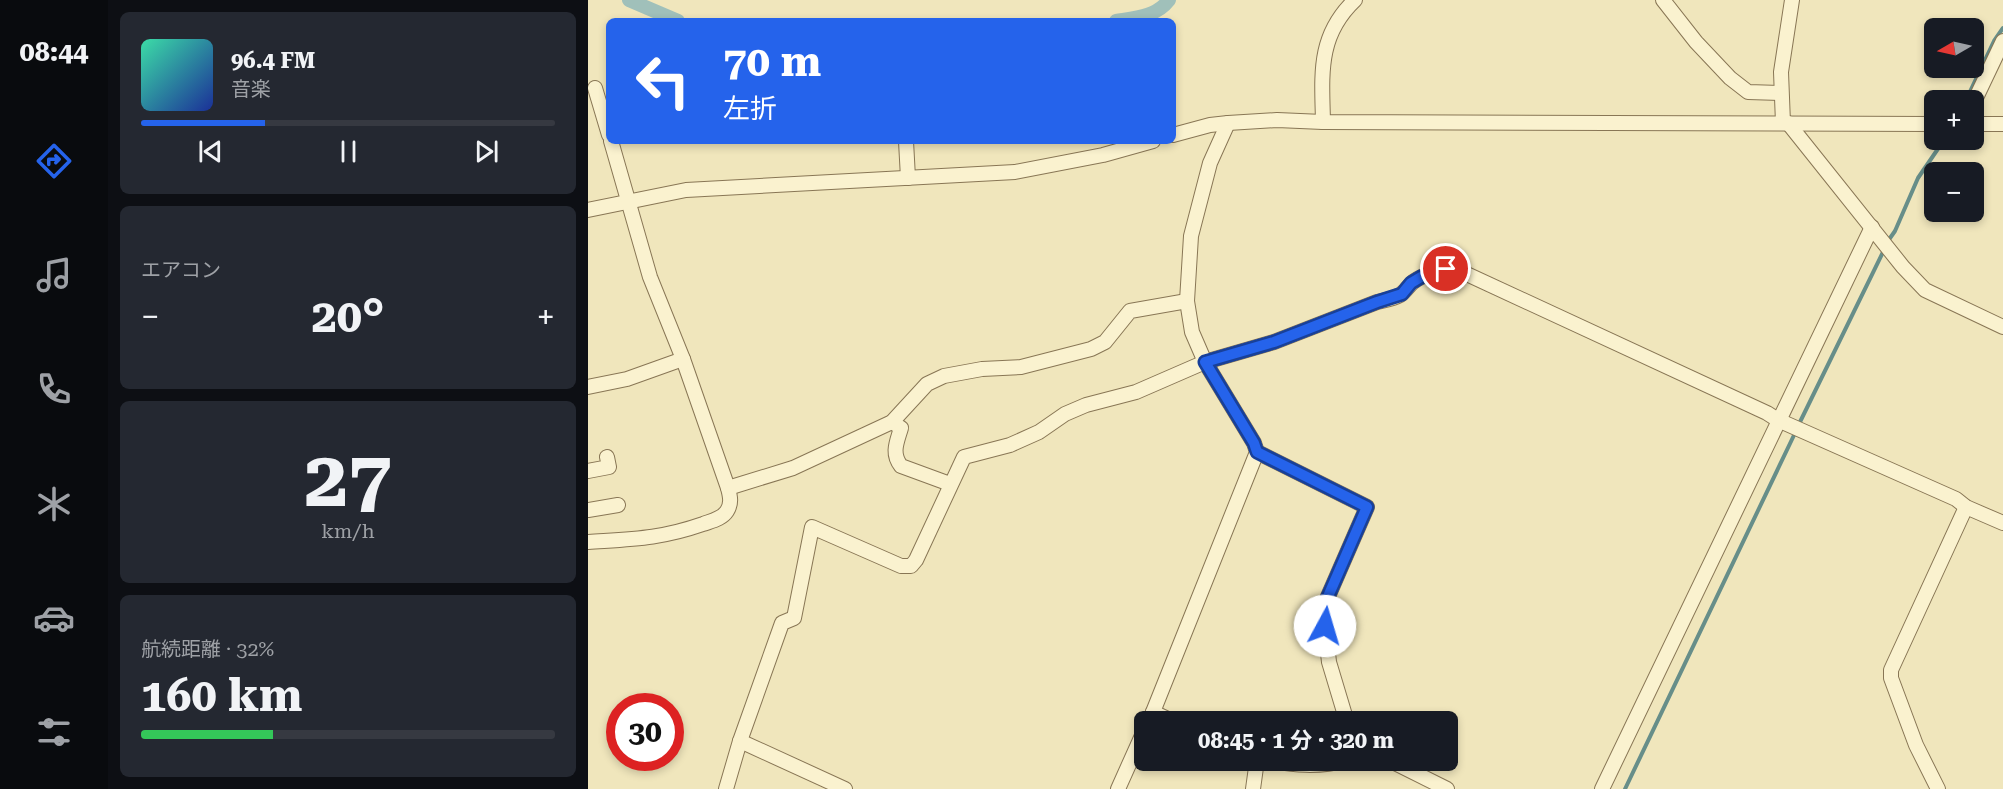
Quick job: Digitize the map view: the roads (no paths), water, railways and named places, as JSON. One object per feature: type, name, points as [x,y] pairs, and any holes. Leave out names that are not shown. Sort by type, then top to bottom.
[{"type":"street","points":[[1323,122],[1322,62],[1330,37],[1342,12],[1355,0]]},
{"type":"street","points":[[1663,0],[1696,42],[1730,78],[1748,92],[1781,93]]},
{"type":"street","points":[[1792,0],[1781,72],[1781,93],[1786,123],[1903,267],[1925,290],[2003,327]]},
{"type":"street","points":[[1980,90],[2003,41]]},
{"type":"street","points":[[606,86],[591,89],[606,127]]},
{"type":"street","points":[[1176,134],[1210,125],[1277,120],[1924,124]]},
{"type":"street","points":[[1153,711],[1257,452],[1254,443],[1205,362],[1192,332],[1187,301],[1191,236],[1210,163],[1228,123]]},
{"type":"street","points":[[1984,124],[2003,124]]},
{"type":"street","points":[[588,542],[645,539],[675,534],[719,518],[727,512],[730,502],[728,488],[683,359],[650,277],[612,144]]},
{"type":"street","points":[[906,144],[908,178]]},
{"type":"street","points":[[588,210],[686,190],[1016,172],[1103,155],[1142,144]]},
{"type":"street","points":[[1602,789],[1872,227]]},
{"type":"street","points":[[726,789],[740,741],[782,623],[794,618],[812,527],[901,566],[910,566],[916,560],[964,457],[1010,445],[1039,432],[1065,414],[1086,405],[1136,392],[1205,362],[1274,342],[1377,302],[1394,298],[1421,277],[1446,269],[1458,270],[1778,420],[1956,499],[1966,507],[2003,523]]},
{"type":"street","points":[[728,488],[793,468],[892,422],[927,384],[944,376],[982,369],[1021,367],[1091,349],[1105,342],[1130,311],[1187,301]]},
{"type":"street","points":[[588,387],[627,379],[683,359]]},
{"type":"street","points":[[892,422],[901,428],[894,452],[901,466],[950,484]]},
{"type":"street","points":[[1257,452],[1367,507],[1323,608],[1329,662],[1344,711]]},
{"type":"street","points":[[588,471],[609,467],[607,456]]},
{"type":"street","points":[[588,510],[618,505]]},
{"type":"street","points":[[1938,789],[1916,745],[1891,678],[1891,670],[1966,507]]},
{"type":"street","points":[[740,741],[845,789]]},
{"type":"street","points":[[1118,789],[1134,753]]},
{"type":"street","points":[[1252,789],[1255,771]]},
{"type":"street","points":[[1411,771],[1447,789]]},
{"type":"waterway","points":[[629,0],[671,18]]},
{"type":"waterway","points":[[1138,18],[1158,10],[1169,0]]},
{"type":"waterway","points":[[1971,90],[1994,41],[2003,28]]},
{"type":"waterway","points":[[1888,241],[1895,231],[1918,178],[1937,150]]},
{"type":"waterway","points":[[1799,424],[1885,248]]},
{"type":"waterway","points":[[1625,789],[1796,431]]}]
